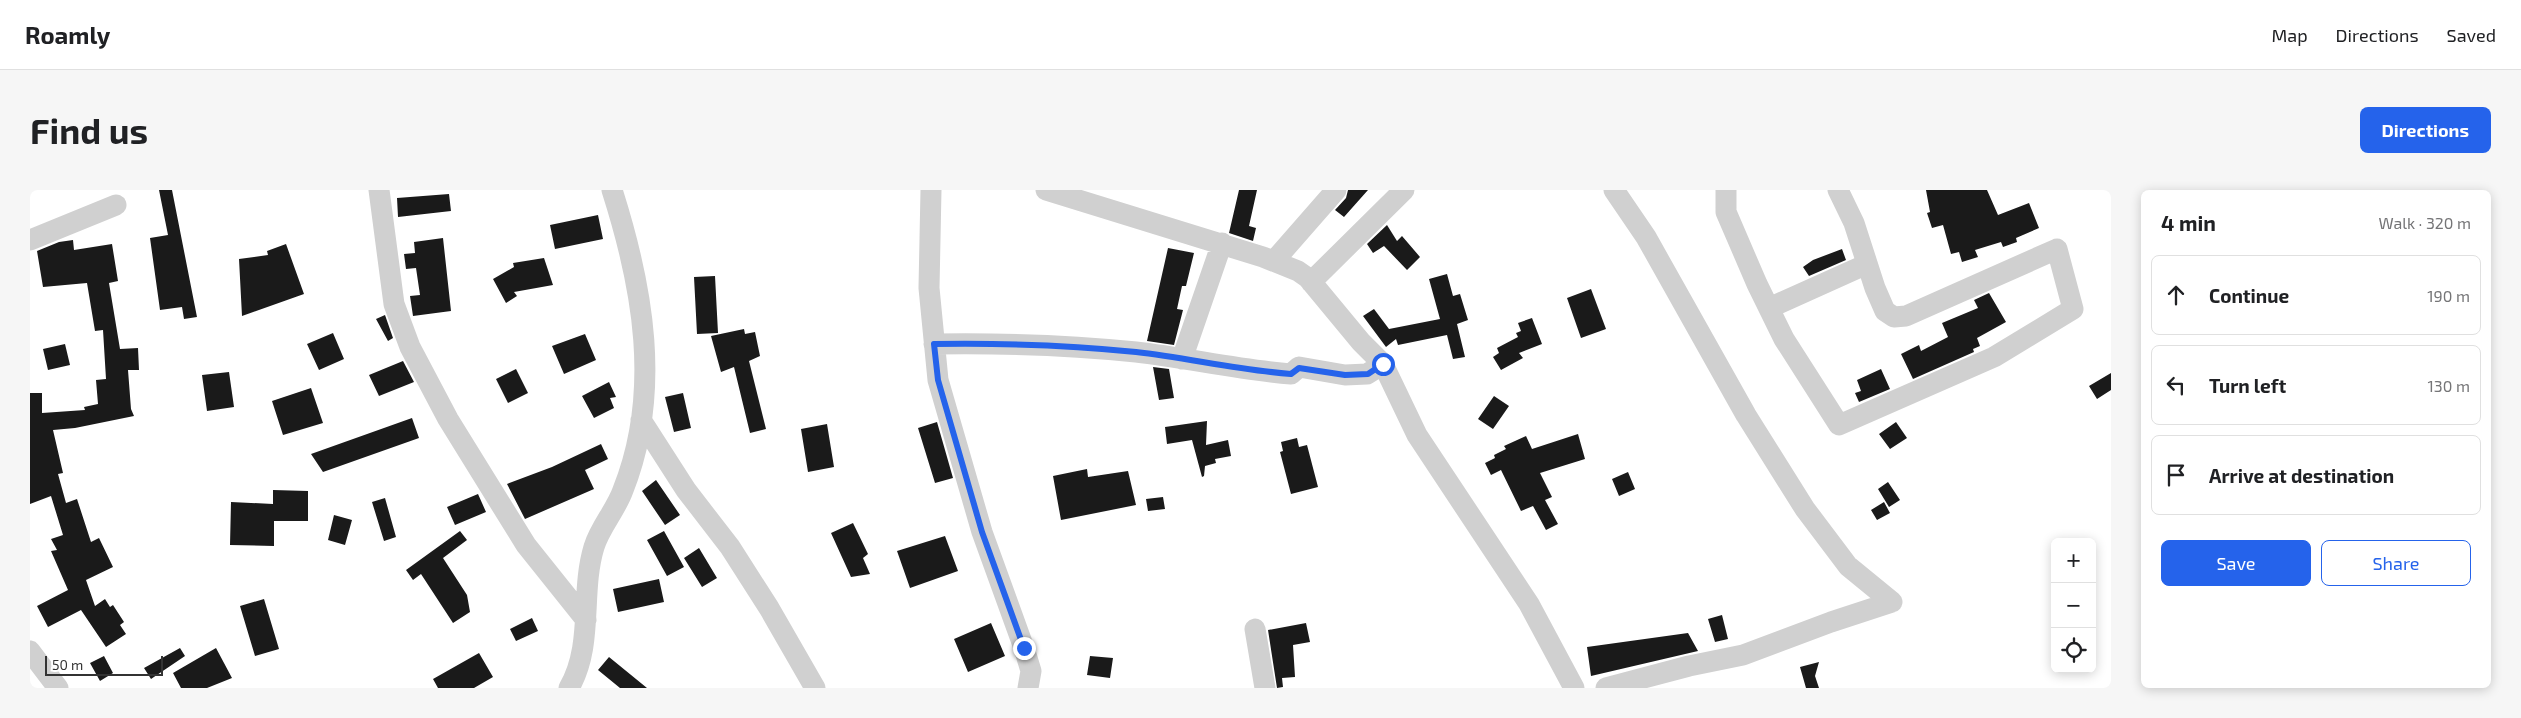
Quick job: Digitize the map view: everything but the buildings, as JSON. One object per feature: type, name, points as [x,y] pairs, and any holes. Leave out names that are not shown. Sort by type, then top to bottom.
[{"type":"street","points":[[379,190],[394,304],[410,347],[448,418],[526,545],[586,620]]},
{"type":"street","points":[[569,688],[575,677],[581,657],[594,548],[623,491],[638,440],[644,403],[644,329],[628,240],[612,190]]},
{"type":"street","points":[[930,190],[929,288],[938,380],[982,532],[1031,671],[1028,688]]},
{"type":"street","points":[[1046,190],[1222,243],[1274,261],[1298,271],[1311,282],[1361,342],[1383,364],[1417,435],[1529,604],[1574,688]]},
{"type":"street","points":[[1274,261],[1336,190]]},
{"type":"street","points":[[1311,282],[1404,190]]},
{"type":"street","points":[[1606,688],[1688,666],[1743,655],[1831,622],[1892,602],[1848,566],[1805,509],[1746,415],[1646,237],[1614,190]]},
{"type":"street","points":[[1726,190],[1726,212],[1769,308],[1784,339],[1839,424],[1994,358],[2073,309],[2057,249],[1906,316],[1894,317],[1884,310],[1854,223],[1838,190]]},
{"type":"street","points":[[30,240],[116,205]]},
{"type":"street","points":[[1182,360],[1222,243]]},
{"type":"street","points":[[1769,308],[1867,264]]},
{"type":"street","points":[[934,344],[1015,343],[1137,352],[1182,360],[1291,374],[1299,368],[1345,375],[1368,374],[1383,364]]},
{"type":"street","points":[[641,420],[686,490],[730,547],[769,608],[815,688]]},
{"type":"street","points":[[1255,630],[1265,688]]},
{"type":"street","points":[[30,651],[58,688]]},
{"type":"route","points":[[1024,648],[982,532],[938,380],[934,344],[1015,343],[1137,352],[1259,371],[1291,374],[1299,368],[1345,375],[1368,374],[1383,364]]}]
